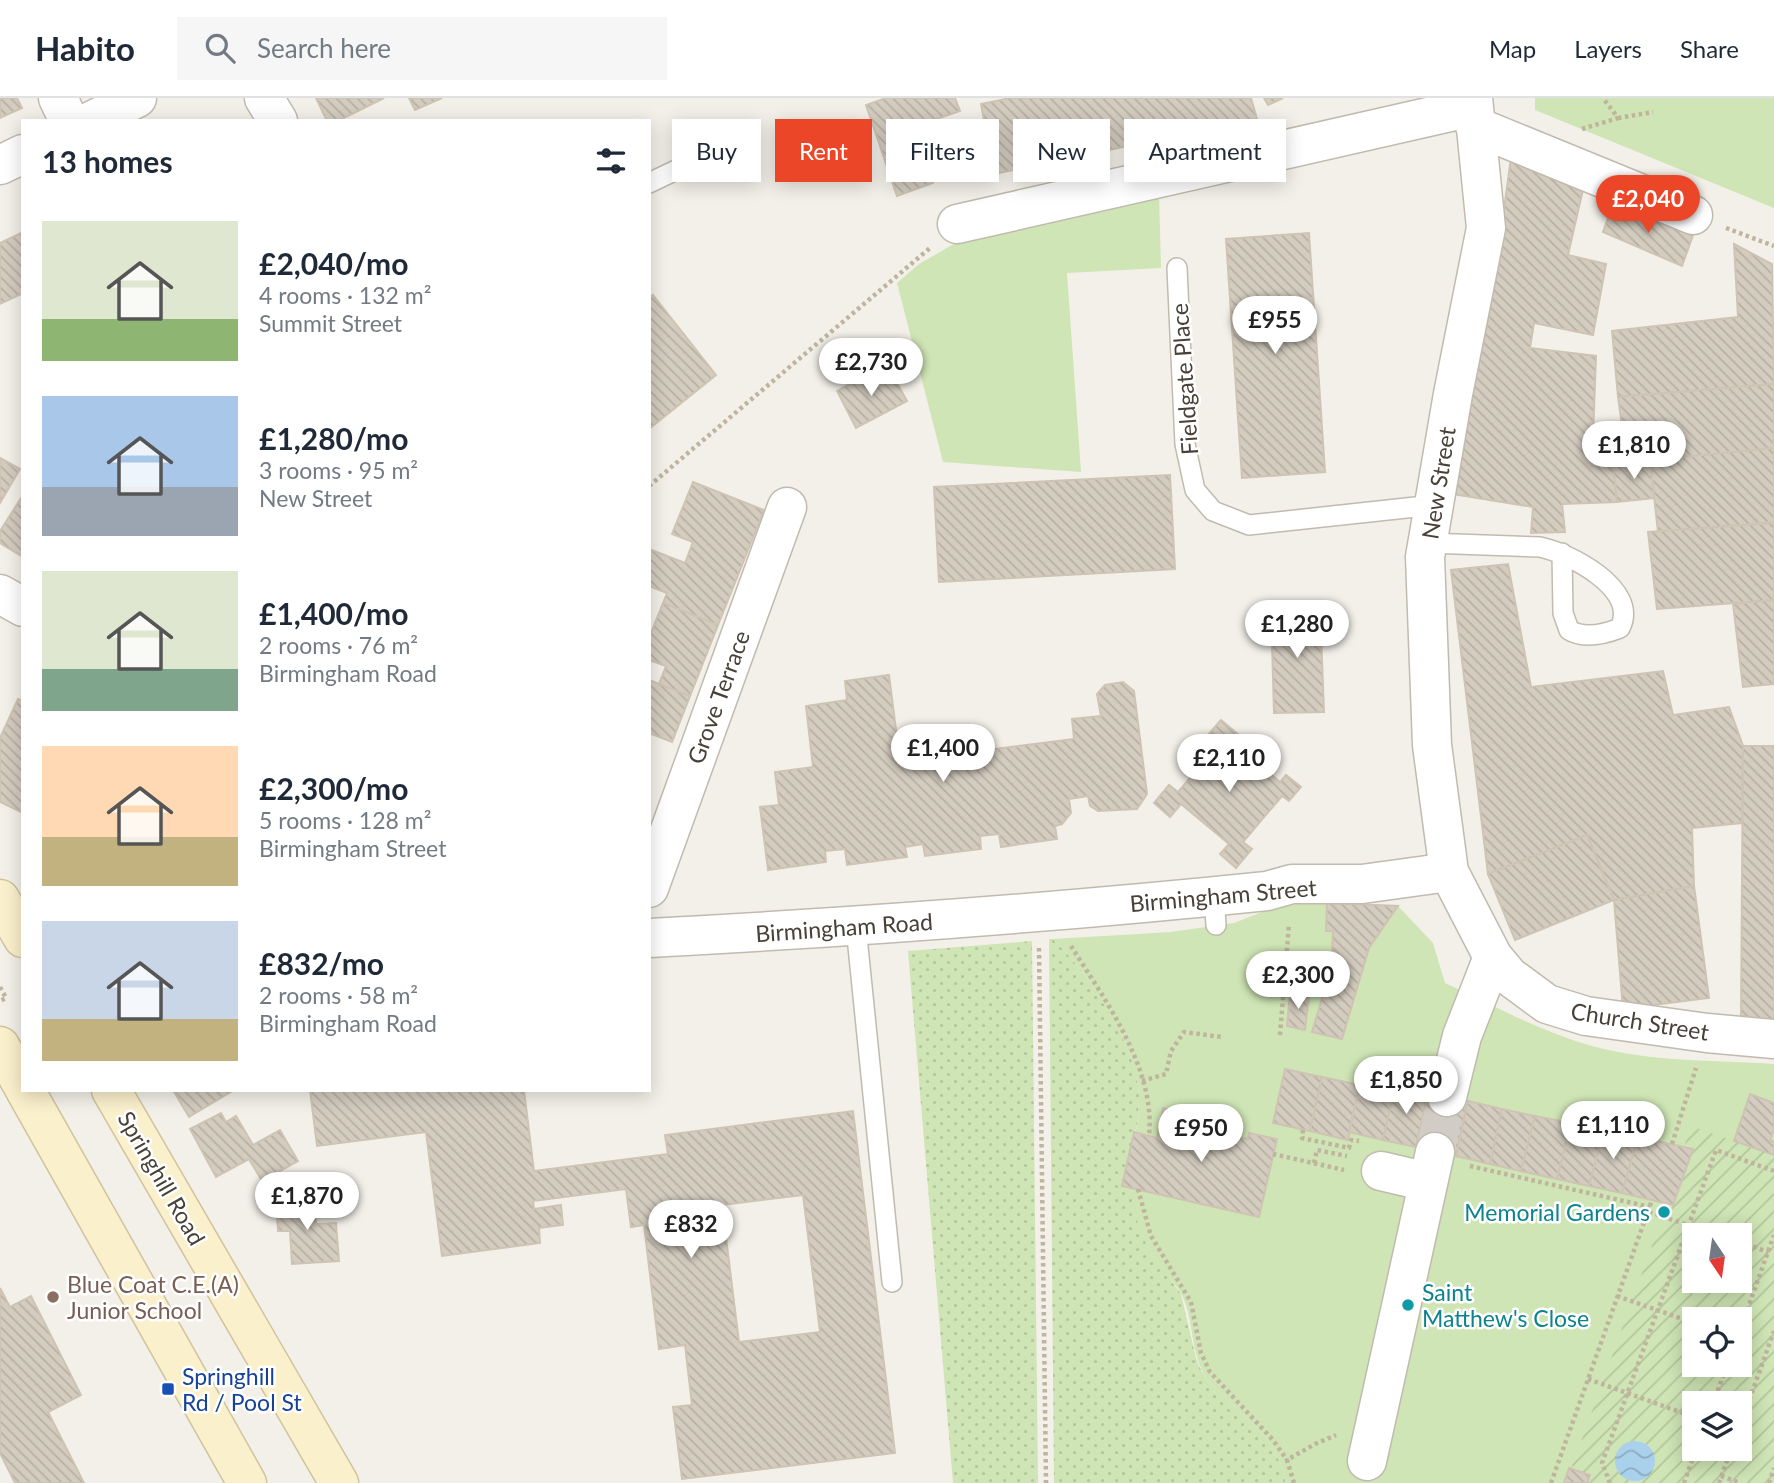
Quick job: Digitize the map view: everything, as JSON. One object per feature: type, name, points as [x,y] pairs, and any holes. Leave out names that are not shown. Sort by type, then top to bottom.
[{"type":"street","points":[[58,98],[68,119]]},
{"type":"street","points":[[95,119],[137,98]]},
{"type":"street","points":[[264,98],[277,119]]},
{"type":"street","points":[[957,224],[1473,110],[1567,163],[1693,215]]},
{"type":"street","name":"New Street","points":[[1449,872],[1432,745],[1425,557],[1452,394],[1486,228],[1473,110]]},
{"type":"street","points":[[0,165],[21,155]]},
{"type":"street","name":"Grove Terrace","points":[[651,882],[787,507]]},
{"type":"street","points":[[0,594],[21,606]]},
{"type":"street","name":"Birmingham Street","points":[[1044,912],[1215,911],[1292,884],[1362,884],[1449,872]]},
{"type":"street","name":"Church Street","points":[[1449,872],[1493,957],[1509,976],[1547,1003],[1586,1016],[1707,1033],[1774,1039]]},
{"type":"street","points":[[0,899],[21,935]]},
{"type":"street","name":"Birmingham Road","points":[[651,938],[856,928],[1044,912]]},
{"type":"street","points":[[1447,1097],[1462,1036],[1493,957]]},
{"type":"street","points":[[0,1046],[21,1083]]},
{"type":"street","points":[[26,1092],[247,1483]]},
{"type":"street","name":"Springhill Road","points":[[112,1092],[339,1483]]},
{"type":"street","points":[[1359,1166],[1432,1164],[1370,1448]]},
{"type":"lane","points":[[651,182],[672,172]]},
{"type":"lane","name":"Fieldgate Place","points":[[1177,268],[1185,444],[1195,490],[1213,511],[1249,525],[1434,505]]},
{"type":"lane","points":[[1428,543],[1540,547],[1562,553]]},
{"type":"lane","points":[[856,928],[891,1282]]},
{"type":"path","points":[[1602,98],[1618,118]]},
{"type":"path","points":[[1567,163],[1581,129],[1618,118],[1653,112]]},
{"type":"path","points":[[1693,215],[1774,246]]},
{"type":"path","points":[[651,484],[957,224]]},
{"type":"path","points":[[1280,1035],[1292,884]]},
{"type":"path","points":[[1044,912],[1110,1007],[1133,1053],[1150,1114],[1149,1136]]},
{"type":"path","points":[[1044,912],[1046,1483]]},
{"type":"path","points":[[0,987],[6,998],[0,1000]]},
{"type":"path","points":[[1142,1081],[1166,1074],[1171,1051],[1184,1032],[1222,1037]]},
{"type":"path","points":[[1672,1144],[1707,1033]]},
{"type":"path","points":[[1302,1138],[1303,1130]]},
{"type":"path","points":[[1316,1141],[1317,1133]]},
{"type":"path","points":[[1314,1163],[1317,1150],[1359,1166]]},
{"type":"path","points":[[1690,1223],[1716,1150],[1774,1171]]},
{"type":"path","points":[[1273,1154],[1314,1163],[1359,1166]]},
{"type":"path","points":[[1432,1164],[1482,1165],[1496,1168],[1549,1184],[1628,1202],[1684,1223]]},
{"type":"path","points":[[1549,1184],[1550,1177]]},
{"type":"path","points":[[1562,1187],[1564,1180]]},
{"type":"path","points":[[1138,1189],[1151,1236],[1191,1302],[1204,1362],[1210,1372],[1273,1440],[1287,1460],[1294,1483]]},
{"type":"path","points":[[1615,1199],[1616,1192]]},
{"type":"path","points":[[1628,1202],[1630,1195]]},
{"type":"path","points":[[1551,1483],[1652,1200]]},
{"type":"path","points":[[1748,1307],[1774,1235]]},
{"type":"path","points":[[1610,1483],[1602,1463],[1682,1244]]},
{"type":"path","points":[[1752,1246],[1768,1252]]},
{"type":"path","points":[[1617,1296],[1682,1319]]},
{"type":"path","points":[[1752,1392],[1774,1331]]},
{"type":"path","points":[[1588,1379],[1682,1413]]},
{"type":"path","points":[[1287,1460],[1340,1433],[1349,1432],[1370,1448]]},
{"type":"path","points":[[1684,1483],[1692,1461]]},
{"type":"path","points":[[1719,1483],[1727,1461]]},
{"type":"path","points":[[1769,1483],[1774,1468]]},
{"type":"path","points":[[1721,1476],[1741,1483]]},
{"type":"green space","points":[[1535,98],[1774,98],[1774,208],[1535,110]]},
{"type":"green space","points":[[1159,192],[1161,268],[1067,273],[1081,472],[943,462],[897,283],[919,264],[961,240]]},
{"type":"green space","points":[[1327,903],[1398,906],[1433,943],[1445,983],[1536,1026],[1592,1046],[1636,1055],[1774,1064],[1774,1483],[1286,1483],[1280,1462],[1266,1437],[1207,1379],[1197,1358],[1182,1295],[1145,1241],[1134,1210],[1131,1188],[1122,1186],[1134,1142],[1139,1108],[1136,1077],[1130,1056],[1121,1034],[1095,990],[1053,939],[1171,932],[1234,923],[1267,910],[1296,904]]},
{"type":"green space","points":[[1049,939],[1053,939],[1067,953],[1095,990],[1121,1033],[1130,1055],[1136,1077],[1139,1107],[1134,1141],[1122,1186],[1131,1188],[1138,1222],[1146,1243],[1181,1294],[1201,1370],[1266,1437],[1280,1462],[1286,1483],[1054,1483]]},
{"type":"green space","points":[[1032,941],[1038,1483],[953,1483],[908,951]]},
{"type":"green space","points":[[1691,1126],[1774,1155],[1774,1483],[1587,1483],[1589,1475],[1571,1469],[1667,1204],[1673,1205],[1693,1150],[1684,1147]]},
{"type":"water","points":[[1635,1441],[1649,1447],[1655,1461],[1649,1475],[1635,1481],[1621,1475],[1615,1461],[1621,1447]]},
{"type":"building","points":[[0,98],[17,98],[22,108],[0,118]]},
{"type":"building","points":[[316,98],[384,98],[342,119],[326,119]]},
{"type":"building","points":[[409,98],[442,98],[415,110]]},
{"type":"building","points":[[886,98],[955,98],[960,111],[937,119],[886,119],[886,164],[866,105]]},
{"type":"building","points":[[1010,98],[1251,98],[1257,119],[1124,119],[1124,147],[1110,150],[1110,119],[1013,119],[1013,170],[999,173],[999,119],[984,119],[981,104]]},
{"type":"building","points":[[1264,98],[1283,98],[1268,105]]},
{"type":"building","points":[[1511,158],[1585,181],[1568,255],[1606,264],[1593,335],[1534,323],[1530,348],[1596,356],[1592,466],[1613,464],[1617,502],[1562,504],[1565,532],[1531,533],[1533,507],[1452,494],[1490,310]]},
{"type":"building","points":[[892,182],[933,182],[933,183],[897,196]]},
{"type":"building","points":[[1613,204],[1693,235],[1682,266],[1603,232]]},
{"type":"building","points":[[21,233],[21,294],[0,304],[0,243]]},
{"type":"building","points":[[1309,233],[1325,472],[1242,478],[1226,239]]},
{"type":"building","points":[[1734,244],[1772,264],[1774,384],[1618,397],[1612,331],[1738,317]]},
{"type":"building","points":[[653,295],[716,375],[651,427]]},
{"type":"building","points":[[890,370],[907,401],[856,428],[837,391],[861,378],[864,384]]},
{"type":"building","points":[[1774,384],[1774,448],[1627,463],[1618,397]]},
{"type":"building","points":[[1774,448],[1774,522],[1658,532],[1650,460]]},
{"type":"building","points":[[0,458],[20,469],[0,503]]},
{"type":"building","points":[[1650,460],[1654,498],[1617,502],[1613,464]]},
{"type":"building","points":[[1170,475],[1175,569],[939,582],[934,487]]},
{"type":"building","points":[[693,482],[764,510],[718,625],[663,603],[667,593],[651,587],[651,550],[685,563],[693,542],[672,534]]},
{"type":"building","points":[[21,498],[21,556],[0,543],[0,531]]},
{"type":"building","points":[[1774,523],[1774,600],[1657,609],[1648,532]]},
{"type":"building","points":[[1508,564],[1531,687],[1663,671],[1673,715],[1729,707],[1743,746],[1742,823],[1692,828],[1694,886],[1614,900],[1587,835],[1488,874],[1451,570]]},
{"type":"building","points":[[1774,600],[1774,684],[1743,687],[1733,604]]},
{"type":"building","points":[[663,603],[718,625],[690,696],[659,684],[666,666],[651,661],[651,633]]},
{"type":"building","points":[[1320,607],[1324,712],[1274,713],[1271,608]]},
{"type":"building","points":[[889,675],[900,761],[1074,739],[1072,719],[1101,716],[1097,694],[1105,685],[1123,682],[1134,691],[1147,794],[1137,809],[1098,811],[1090,806],[1088,796],[1069,799],[1071,813],[1062,824],[1055,826],[1057,839],[1001,847],[999,834],[980,836],[981,849],[925,856],[923,844],[905,847],[907,857],[847,865],[845,849],[825,851],[826,862],[768,870],[760,807],[779,805],[775,772],[813,767],[806,706],[847,700],[845,681]]},
{"type":"building","points":[[651,681],[690,696],[672,742],[651,734]]},
{"type":"building","points":[[18,699],[21,700],[21,812],[0,802],[0,738]]},
{"type":"building","points":[[1221,720],[1238,734],[1232,741],[1280,782],[1286,775],[1301,787],[1289,801],[1282,796],[1243,842],[1252,849],[1236,868],[1220,854],[1229,844],[1181,804],[1170,817],[1154,803],[1169,785],[1178,792],[1219,744],[1208,735]]},
{"type":"building","points":[[1743,746],[1774,746],[1774,1021],[1741,1016]]},
{"type":"building","points":[[1587,835],[1614,900],[1515,940],[1488,874]]},
{"type":"building","points":[[1694,886],[1709,998],[1623,1009],[1614,900]]},
{"type":"building","points":[[1327,903],[1398,906],[1369,948],[1342,1039],[1312,1032],[1331,968],[1333,931],[1326,931]]},
{"type":"building","points":[[1290,994],[1309,996],[1305,1030],[1287,1026]]},
{"type":"building","points":[[1285,1069],[1322,1077],[1310,1131],[1273,1123]]},
{"type":"building","points":[[1322,1077],[1360,1085],[1348,1140],[1310,1131]]},
{"type":"building","points":[[1361,1079],[1395,1086],[1383,1140],[1349,1132]]},
{"type":"building","points":[[1395,1086],[1428,1093],[1416,1147],[1383,1140]]},
{"type":"building","points":[[174,1092],[231,1092],[189,1117]]},
{"type":"building","points":[[310,1092],[524,1092],[534,1171],[668,1154],[665,1135],[853,1111],[895,1453],[682,1479],[673,1407],[692,1405],[685,1345],[659,1349],[644,1225],[631,1227],[626,1189],[533,1201],[534,1209],[561,1205],[563,1225],[539,1228],[540,1243],[442,1256],[426,1132],[317,1146]],"holes":[[[803,1195],[820,1332],[739,1342],[722,1205]]]},
{"type":"building","points":[[1428,1093],[1468,1101],[1456,1156],[1416,1147]]},
{"type":"building","points":[[1750,1094],[1774,1103],[1774,1129],[1770,1141],[1774,1141],[1774,1155],[1734,1141]]},
{"type":"building","points":[[1468,1101],[1502,1109],[1490,1164],[1456,1156]]},
{"type":"building","points":[[1163,1108],[1196,1116],[1195,1120],[1225,1128],[1223,1134],[1248,1139],[1249,1133],[1277,1139],[1259,1217],[1122,1186],[1134,1132],[1157,1138]]},
{"type":"building","points":[[1502,1109],[1535,1116],[1521,1171],[1490,1164]]},
{"type":"building","points":[[221,1113],[226,1122],[236,1116],[253,1145],[280,1130],[298,1161],[262,1181],[249,1159],[216,1177],[190,1129]]},
{"type":"building","points":[[1535,1116],[1571,1123],[1557,1179],[1521,1171]]},
{"type":"building","points":[[1571,1123],[1604,1130],[1589,1186],[1557,1179]]},
{"type":"building","points":[[1604,1130],[1638,1137],[1622,1193],[1589,1186]]},
{"type":"building","points":[[1638,1137],[1693,1149],[1673,1205],[1622,1193]]},
{"type":"building","points":[[314,1196],[316,1224],[336,1223],[339,1261],[292,1264],[290,1231],[278,1231],[276,1200]]},
{"type":"building","points":[[0,1288],[10,1307],[31,1296],[81,1395],[48,1412],[84,1483],[15,1483],[0,1453]]},
{"type":"building","points":[[1569,1468],[1590,1475],[1587,1483],[1564,1483]]},
{"type":"tunnel","points":[[1435,1152],[1447,1097]]},
{"type":"place","name":"Memorial Gardens","points":[[1664,1212]]},
{"type":"place","name":"Blue Coat C.E.(A) Junior School","points":[[53,1297]]},
{"type":"place","name":"Saint Matthew's Close","points":[[1408,1305]]},
{"type":"place","name":"Springhill Rd / Pool St","points":[[168,1389]]}]
